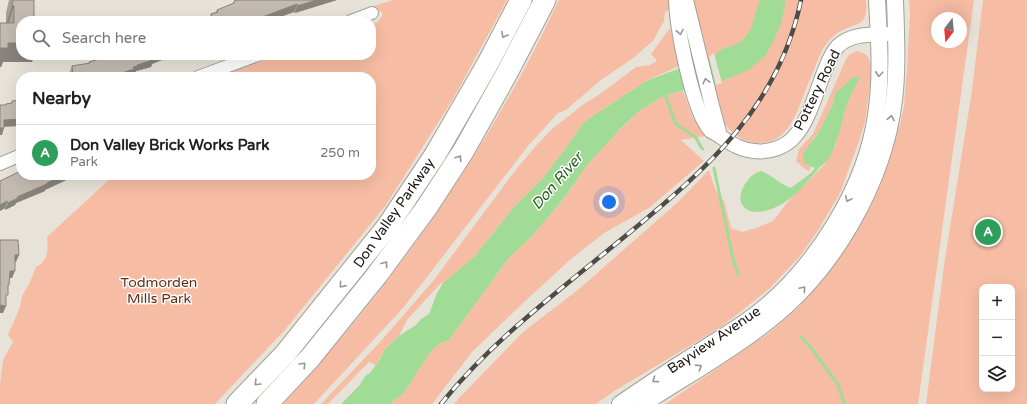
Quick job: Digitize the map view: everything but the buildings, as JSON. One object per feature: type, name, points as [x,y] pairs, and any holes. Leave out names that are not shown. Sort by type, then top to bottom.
[{"type":"highway","name":"Don Valley Parkway","points":[[237,404],[285,354],[387,227],[435,155],[487,65],[522,0]]},
{"type":"highway","name":"Don Valley Parkway","points":[[267,404],[310,358],[377,275],[427,207],[464,150],[507,73],[545,0]]},
{"type":"main road","name":"Bayview Avenue","points":[[620,404],[659,377],[738,328],[760,311],[788,286],[817,252],[838,219],[857,179],[871,138],[876,115],[880,60],[876,0]]},
{"type":"main road","name":"Bayview Avenue","points":[[643,404],[768,322],[798,294],[828,258],[853,222],[872,183],[890,126],[894,99],[896,33],[895,0]]},
{"type":"street","name":"Pottery Road","points":[[676,0],[676,13],[696,105],[711,130],[734,146],[752,151],[765,151],[784,145],[796,135],[805,121],[828,63],[836,48],[842,42],[866,35],[896,33]]},
{"type":"street","points":[[686,0],[720,136]]},
{"type":"street","points":[[364,16],[372,13]]},
{"type":"street","points":[[212,72],[244,60]]},
{"type":"street","points":[[0,164],[16,157]]},
{"type":"green space","name":"Todmorden Mills Park","points":[[393,0],[507,0],[453,99],[386,205],[284,331],[215,404],[0,404],[0,385],[3,360],[13,342],[8,335],[20,307],[22,296],[36,267],[43,261],[47,254],[47,237],[109,180],[376,180],[376,72],[231,72],[266,60],[376,60],[376,23],[383,14],[374,6]]},
{"type":"green space","points":[[559,0],[671,0],[672,8],[665,12],[664,21],[653,41],[632,59],[601,80],[566,110],[558,113],[528,146],[403,308],[314,404],[283,404],[364,311],[437,212],[502,109],[532,55]]},
{"type":"green space","points":[[692,0],[866,0],[866,10],[863,21],[836,34],[824,47],[797,112],[788,128],[775,139],[767,142],[756,143],[742,139],[730,130],[723,122]]},
{"type":"green space","points":[[909,0],[974,0],[918,404],[665,404],[769,333],[800,306],[828,271],[870,208],[900,125],[904,106],[910,13]]},
{"type":"green space","points":[[983,0],[1027,0],[1027,404],[926,404],[944,265],[971,97]]},
{"type":"green space","points":[[670,28],[679,66],[646,81],[584,122],[543,178],[514,207],[475,256],[443,283],[441,283],[407,320],[399,336],[385,349],[376,365],[369,362],[328,404],[321,404],[380,342],[433,281],[514,172],[534,148],[552,129],[636,67],[650,65],[657,61],[651,54]]},
{"type":"green space","points":[[857,51],[866,55],[869,59],[870,65],[873,65],[865,122],[840,193],[817,232],[800,256],[769,289],[721,327],[616,390],[596,404],[454,404],[523,332],[579,289],[678,202],[709,170],[716,191],[724,201],[731,228],[742,232],[773,221],[790,199],[825,164],[835,146],[846,107],[860,76],[835,94],[832,106],[820,130],[813,139],[806,164],[811,167],[809,171],[796,161],[799,149],[813,134],[846,59],[850,54]]},
{"type":"green space","points":[[683,91],[693,118],[705,136],[681,140],[704,161],[649,208],[604,233],[571,259],[472,352],[432,404],[391,404],[403,394],[431,351],[441,343],[449,340],[508,259],[533,235],[564,198],[587,165],[604,145],[639,111],[665,95]]},
{"type":"water","name":"Don River","points":[[760,0],[786,0],[781,23],[765,56],[750,69],[722,81],[665,95],[639,111],[587,165],[564,198],[533,235],[508,259],[449,340],[441,343],[431,351],[403,394],[391,404],[341,404],[359,386],[366,375],[370,373],[385,349],[399,336],[429,314],[437,293],[443,283],[475,256],[514,207],[543,178],[584,122],[646,81],[675,70],[708,61],[722,49],[742,41],[750,31]]},
{"type":"water","points":[[861,76],[846,107],[838,138],[828,160],[821,166],[813,167],[804,162],[803,154],[820,130],[832,106],[835,94],[852,78]]},
{"type":"water","points":[[761,171],[791,188],[811,173],[813,175],[799,191],[785,202],[767,210],[754,212],[744,207],[740,199],[744,185],[750,178]]},
{"type":"pier","points":[[714,53],[722,83],[716,85],[709,57]]},
{"type":"waterway","points":[[665,95],[675,123],[696,138],[703,149]]},
{"type":"waterway","points":[[812,174],[818,167]]},
{"type":"waterway","points":[[714,168],[733,259],[738,274]]},
{"type":"waterway","points":[[800,336],[808,344],[839,386],[844,404]]},
{"type":"railway","points":[[441,404],[484,357],[530,314],[658,209],[712,159],[736,132],[758,103],[776,72],[791,38],[801,0]]},
{"type":"place","name":"Don Valley Brick Works Park","points":[[988,232]]}]
